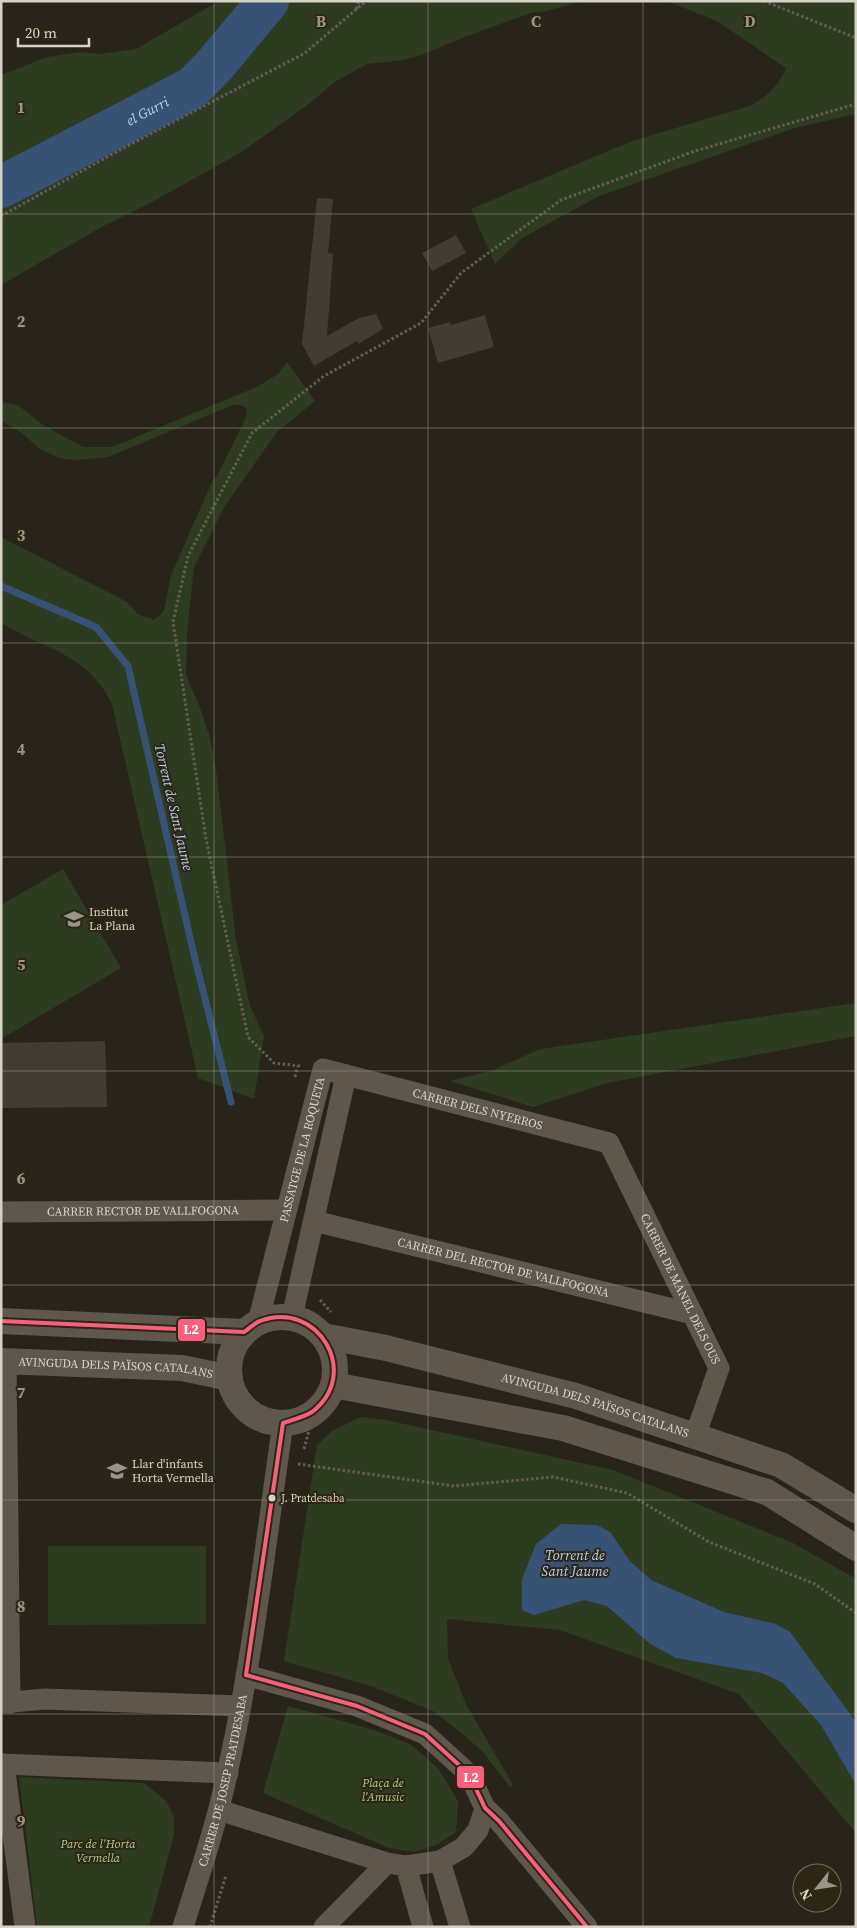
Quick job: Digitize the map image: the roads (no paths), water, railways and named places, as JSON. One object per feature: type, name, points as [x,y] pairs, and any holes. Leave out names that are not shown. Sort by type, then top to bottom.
[{"type":"street","name":"PASSATGE DE LA ROQUETA","points":[[251,1327],[286,1210],[323,1069],[346,1075],[292,1317]]},
{"type":"street","name":"CARRER DELS NYERROS","points":[[346,1075],[609,1143]]},
{"type":"street","name":"CARRER DE MANEL DELS OUS","points":[[609,1143],[719,1368],[695,1436]]},
{"type":"street","name":"CARRER RECTOR DE VALLFOGONA","points":[[1,1212],[286,1210]]},
{"type":"street","name":"CARRER DEL RECTOR DE VALLFOGONA","points":[[314,1221],[693,1314]]},
{"type":"street","points":[[1,1322],[251,1327],[275,1317],[292,1317],[309,1324],[327,1324],[335,1372],[333,1385],[325,1400],[314,1412],[299,1420],[283,1423],[258,1417],[239,1401],[233,1390],[230,1378],[229,1361],[235,1346],[251,1327]]},
{"type":"street","name":"AVINGUDA DELS PAÏSOS CATALANS","points":[[327,1324],[386,1348],[576,1396],[781,1465],[856,1510]]},
{"type":"street","points":[[3,1361],[5,1703],[46,1700],[240,1706]]},
{"type":"street","name":"AVINGUDA DELS PAÏSOS CATALANS","points":[[3,1361],[182,1368],[230,1378]]},
{"type":"street","points":[[333,1385],[563,1428],[767,1492],[856,1548]]},
{"type":"street","name":"CARRER DE JOSEP PRATDESABA","points":[[183,1927],[219,1810],[228,1773],[246,1674],[283,1423]]},
{"type":"street","points":[[246,1674],[357,1706],[425,1734],[469,1774],[485,1808],[499,1821],[587,1927]]},
{"type":"street","points":[[25,1927],[3,1764],[228,1773]]},
{"type":"street","points":[[219,1810],[397,1864],[440,1861],[464,1848],[478,1830],[485,1808]]},
{"type":"street","points":[[440,1861],[460,1927]]},
{"type":"street","points":[[324,1927],[397,1864]]},
{"type":"street","points":[[397,1864],[423,1927]]},
{"type":"water","name":"Torrent de Sant Jaume","points":[[561,1524],[597,1525],[610,1532],[630,1561],[651,1580],[724,1612],[776,1624],[790,1632],[856,1722],[856,1785],[821,1725],[783,1683],[762,1673],[676,1658],[649,1643],[607,1606],[584,1600],[534,1615],[522,1610],[522,1579],[536,1544]]},
{"type":"waterway","name":"el Gurri","points":[[1,187],[192,88],[213,67],[268,1]]},
{"type":"waterway","name":"Torrent de Sant Jaume","points":[[1,586],[96,627],[128,666],[194,955],[231,1102]]},
{"type":"place","name":"Institut La Plana","points":[[74,919]]},
{"type":"place","name":"Llar d'infants Horta Vermella","points":[[117,1471]]},
{"type":"place","name":"J. Pratdesaba","points":[[272,1498]]},
{"type":"park label","name":"Plaça de l'Amusic","points":[[383,1790]]},
{"type":"park label","name":"Parc de l'Horta Vermella","points":[[98,1851]]}]
